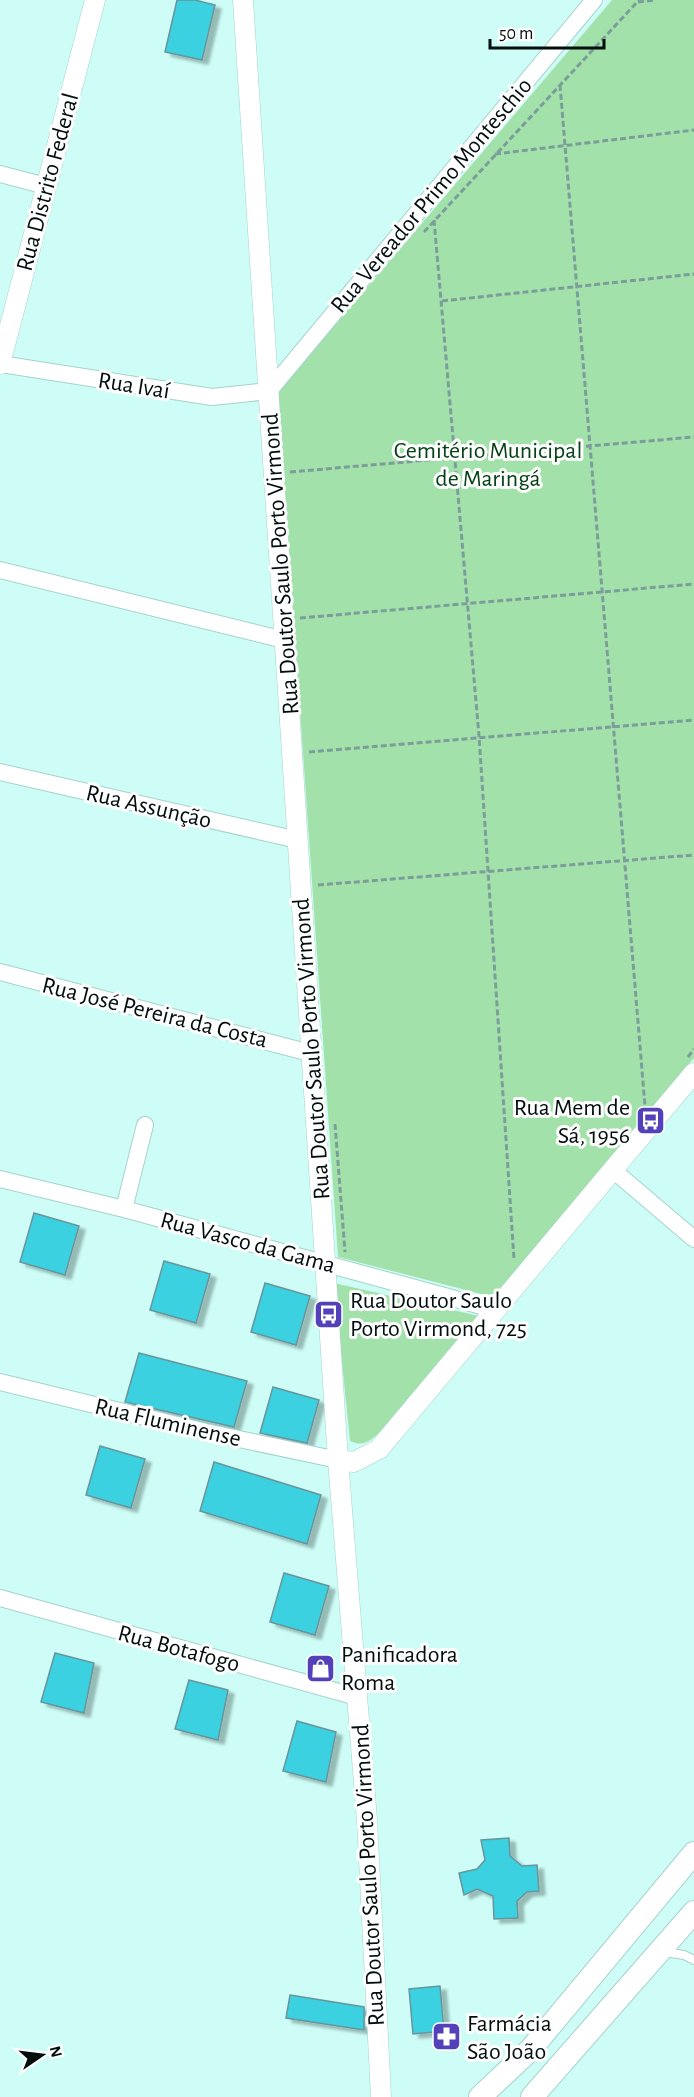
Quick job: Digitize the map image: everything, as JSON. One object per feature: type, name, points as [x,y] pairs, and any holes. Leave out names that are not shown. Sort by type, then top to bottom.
[{"type":"main road","points":[[480,2097],[531,2049],[694,1853]]},
{"type":"main road","points":[[532,2097],[694,1912]]},
{"type":"street","name":"Rua Distrito Federal","points":[[0,364],[94,0]]},
{"type":"street","name":"Rua Doutor Saulo Porto Virmond","points":[[243,0],[310,1053],[338,1460],[367,1820],[381,2097]]},
{"type":"street","name":"Rua Vereador Primo Monteschio","points":[[269,391],[594,0]]},
{"type":"street","points":[[0,174],[46,186]]},
{"type":"street","name":"Rua Ivaí","points":[[0,364],[212,397],[269,391]]},
{"type":"street","points":[[0,570],[284,640]]},
{"type":"street","name":"Rua Assunção","points":[[0,772],[298,840]]},
{"type":"street","name":"Rua José Pereira da Costa","points":[[0,972],[310,1053]]},
{"type":"street","points":[[338,1460],[354,1462],[379,1449],[613,1170],[691,1065]]},
{"type":"street","points":[[124,1209],[145,1125]]},
{"type":"street","points":[[613,1170],[694,1239]]},
{"type":"street","name":"Rua Vasco da Gama","points":[[0,1179],[325,1262],[496,1310]]},
{"type":"street","name":"Rua Fluminense","points":[[0,1382],[206,1432],[338,1460]]},
{"type":"street","name":"Rua Botafogo","points":[[0,1598],[357,1697]]},
{"type":"lane","points":[[658,1952],[684,1955],[694,1960]]},
{"type":"path","points":[[419,237],[493,154],[638,1],[656,0]]},
{"type":"path","points":[[560,85],[589,445],[615,725],[645,1108],[652,1100]]},
{"type":"path","points":[[493,154],[694,130]]},
{"type":"path","points":[[434,220],[479,736],[514,1259]]},
{"type":"path","points":[[442,301],[694,274]]},
{"type":"path","points":[[290,472],[694,437]]},
{"type":"path","points":[[289,460],[291,483]]},
{"type":"path","points":[[300,618],[694,584]]},
{"type":"path","points":[[299,607],[301,629]]},
{"type":"path","points":[[309,752],[479,736],[694,720]]},
{"type":"path","points":[[308,741],[309,763]]},
{"type":"path","points":[[318,885],[694,855]]},
{"type":"path","points":[[317,874],[319,897]]},
{"type":"path","points":[[691,1065],[694,1049]]},
{"type":"path","points":[[335,1121],[344,1251],[355,1254]]},
{"type":"path","points":[[508,1267],[522,1250]]},
{"type":"green space","name":"Cemitério Municipal de Maringá","points":[[612,0],[694,0],[694,1058],[493,1297],[338,1257],[278,392]]},
{"type":"green space","points":[[334,1283],[479,1316],[380,1432],[363,1443],[350,1441]]},
{"type":"building","points":[[177,0],[195,0],[215,5],[202,60],[165,52]]},
{"type":"building","points":[[34,1213],[79,1226],[65,1275],[20,1262]]},
{"type":"building","points":[[164,1261],[210,1274],[196,1323],[150,1310]]},
{"type":"building","points":[[265,1283],[310,1296],[296,1345],[251,1332]]},
{"type":"building","points":[[139,1353],[247,1381],[234,1427],[125,1402]]},
{"type":"building","points":[[273,1387],[319,1400],[307,1443],[260,1433]]},
{"type":"building","points":[[100,1446],[145,1459],[131,1508],[86,1495]]},
{"type":"building","points":[[214,1462],[321,1495],[307,1544],[200,1511]]},
{"type":"building","points":[[284,1573],[329,1586],[315,1635],[270,1622]]},
{"type":"building","points":[[55,1653],[94,1663],[84,1713],[41,1702]]},
{"type":"building","points":[[189,1680],[228,1690],[218,1740],[175,1729]]},
{"type":"building","points":[[297,1721],[336,1732],[326,1782],[283,1771]]},
{"type":"building","points":[[509,1838],[510,1856],[522,1866],[537,1865],[539,1891],[527,1892],[517,1901],[518,1918],[494,1919],[493,1896],[477,1889],[464,1895],[459,1873],[477,1869],[485,1860],[481,1840]]},
{"type":"building","points":[[440,1986],[444,2031],[413,2034],[409,1989]]},
{"type":"building","points":[[290,1995],[364,2007],[364,2030],[286,2018]]},
{"type":"place","name":"Rua Mem de Sá, 1956","points":[[651,1121]]},
{"type":"place","name":"Rua Doutor Saulo Porto Virmond, 725","points":[[329,1314]]},
{"type":"place","name":"Panificadora Roma","points":[[320,1668]]},
{"type":"place","name":"Farmácia São João","points":[[446,2037]]}]
